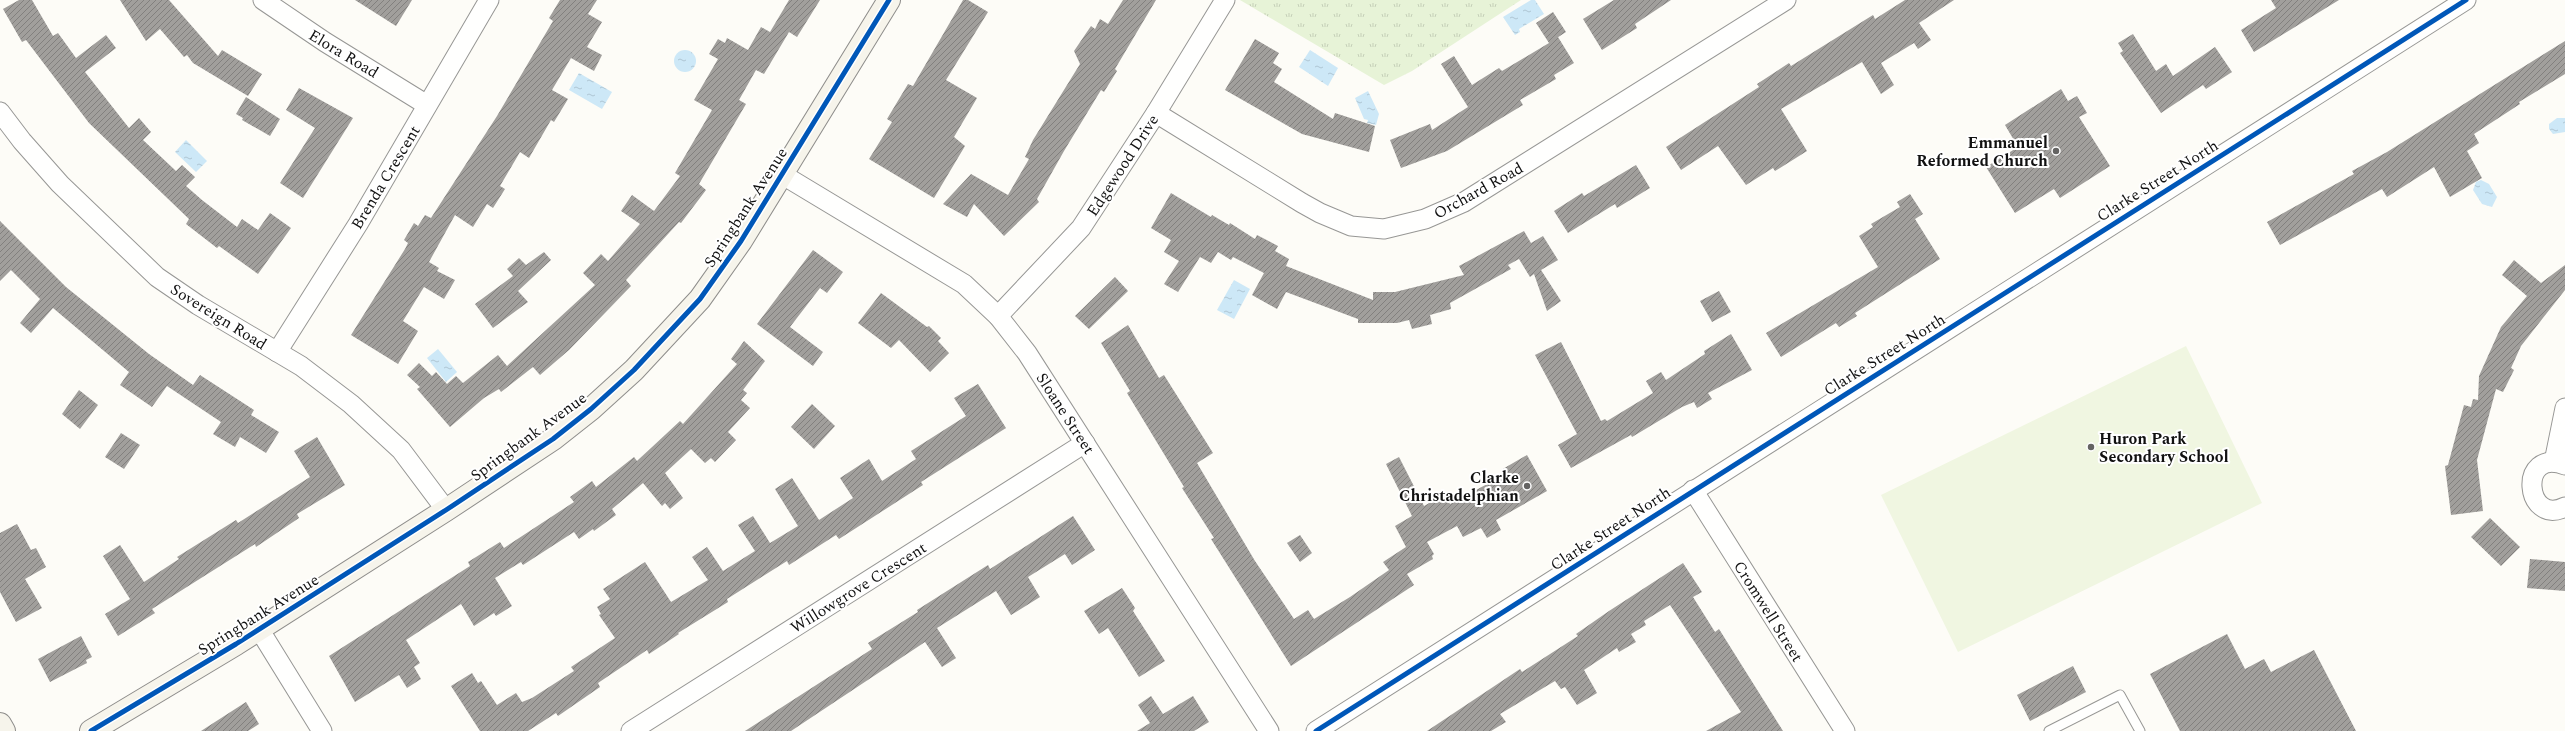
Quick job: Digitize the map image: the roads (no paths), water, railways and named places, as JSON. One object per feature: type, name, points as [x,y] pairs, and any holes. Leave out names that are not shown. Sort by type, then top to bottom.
[{"type":"main road","name":"Springbank Avenue","points":[[91,731],[259,629],[446,510],[552,439],[591,409],[634,370],[700,298],[741,241],[783,175],[889,0]]},
{"type":"main road","points":[[0,724],[4,731]]},
{"type":"street","name":"Elora Road","points":[[263,0],[325,42],[427,104]]},
{"type":"street","name":"Brenda Crescent","points":[[277,352],[358,224],[489,0]]},
{"type":"street","name":"Edgewood Drive","points":[[998,316],[1081,228],[1156,113],[1225,0]]},
{"type":"street","name":"Orchard Road","points":[[1156,113],[1320,214],[1351,226],[1384,229],[1425,219],[1464,202],[1786,0]]},
{"type":"street","name":"Clarke Street North","points":[[1316,731],[2466,0]]},
{"type":"street","name":"Sovereign Road","points":[[0,112],[22,141],[60,184],[157,277],[198,305],[301,366],[351,404],[378,427],[401,450],[446,510]]},
{"type":"street","name":"Sloane Street","points":[[783,175],[949,274],[998,316],[1028,353],[1269,731]]},
{"type":"street","points":[[2565,408],[2560,463],[2544,464],[2538,469],[2533,475],[2531,490],[2539,504],[2546,508],[2554,510],[2565,507]]},
{"type":"street","name":"Willowgrove Crescent","points":[[631,731],[1085,443]]},
{"type":"street","name":"Cromwell Street","points":[[1693,490],[1845,731]]},
{"type":"street","points":[[259,629],[322,731]]},
{"type":"lane","points":[[2049,731],[2120,695],[2140,731]]},
{"type":"water","points":[[1531,0],[1535,0],[1544,14],[1519,29],[1520,32],[1515,35],[1503,17]]},
{"type":"water","points":[[685,50],[693,53],[696,61],[693,69],[685,72],[677,69],[674,61],[677,53]]},
{"type":"water","points":[[1310,50],[1338,68],[1328,86],[1299,67]]},
{"type":"water","points":[[579,73],[612,92],[602,109],[569,90]]},
{"type":"water","points":[[1368,91],[1379,114],[1376,125],[1367,123],[1368,120],[1364,119],[1355,98]]},
{"type":"water","points":[[2557,118],[2565,118],[2565,132],[2553,134],[2549,129],[2549,124]]},
{"type":"water","points":[[186,140],[207,161],[196,172],[175,152]]},
{"type":"water","points":[[2481,180],[2489,184],[2497,197],[2492,207],[2482,204],[2473,190],[2476,182]]},
{"type":"water","points":[[1234,280],[1250,289],[1234,319],[1217,310]]},
{"type":"water","points":[[438,349],[457,372],[446,382],[427,358]]},
{"type":"place","name":"Emmanuel Reformed Church","points":[[2056,151]]},
{"type":"place","name":"Huron Park Secondary School","points":[[2091,447]]},
{"type":"place","name":"Clarke Christadelphian","points":[[1527,486]]}]
